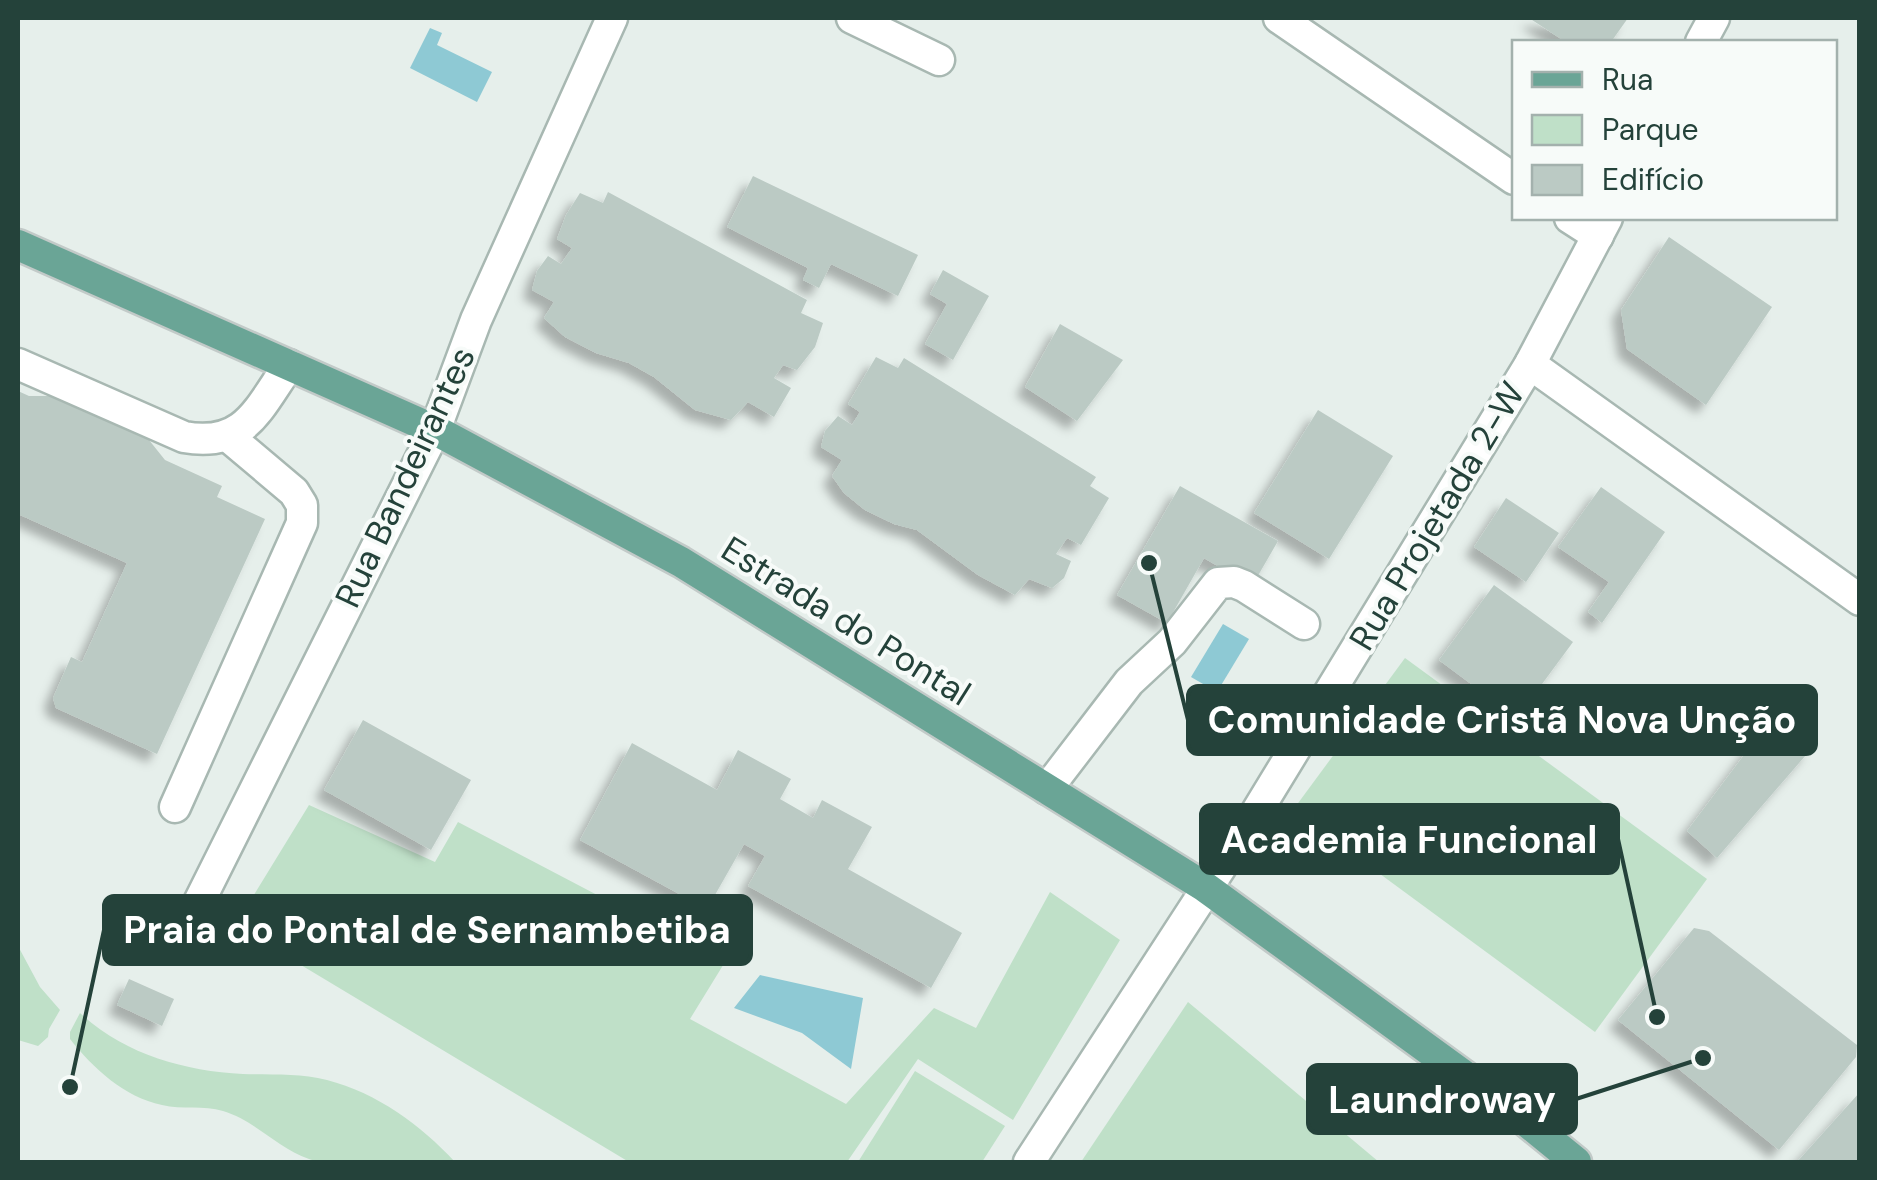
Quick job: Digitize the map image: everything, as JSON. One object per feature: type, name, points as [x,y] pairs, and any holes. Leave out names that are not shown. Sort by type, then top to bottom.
[{"type":"main road","name":"Estrada do Pontal","points":[[18,245],[435,430],[680,562],[1205,887],[1517,1114],[1576,1162]]},
{"type":"street","name":"Rua Bandeirantes","points":[[185,930],[435,430],[476,320],[612,18]]},
{"type":"street","points":[[852,18],[939,60]]},
{"type":"street","points":[[1279,18],[1512,178]]},
{"type":"street","points":[[1702,40],[1714,18]]},
{"type":"street","points":[[1577,220],[1603,227]]},
{"type":"street","name":"Rua Projetada 2-W","points":[[1029,1162],[1254,816],[1530,364],[1603,227]]},
{"type":"street","points":[[18,364],[184,437],[204,441],[230,438],[290,366]]},
{"type":"street","points":[[1530,364],[1860,600]]},
{"type":"street","points":[[176,806],[302,524],[302,505],[294,492],[230,438]]},
{"type":"street","points":[[1047,789],[1129,682],[1172,642],[1218,583],[1244,586],[1304,624]]},
{"type":"green space","points":[[1405,658],[1707,879],[1595,1032],[1293,810]]},
{"type":"green space","points":[[309,805],[435,862],[458,822],[725,962],[690,1019],[846,1104],[934,1008],[976,1028],[1050,892],[1120,940],[1013,1120],[918,1059],[847,1162],[629,1162],[266,944],[244,911]]},
{"type":"green space","points":[[18,946],[40,987],[60,1010],[48,1037],[38,1046],[18,1040]]},
{"type":"green space","points":[[1188,1002],[1379,1162],[1081,1162]]},
{"type":"green space","points":[[80,1013],[135,1050],[177,1064],[221,1072],[306,1076],[363,1093],[428,1135],[455,1162],[321,1162],[297,1154],[223,1111],[148,1101],[110,1080],[70,1039]]},
{"type":"green space","points":[[915,1071],[1005,1126],[982,1162],[858,1162]]},
{"type":"water","points":[[430,28],[442,33],[437,45],[492,72],[477,102],[410,68]]},
{"type":"water","points":[[1223,624],[1249,639],[1217,692],[1191,677]]},
{"type":"water","points":[[760,975],[863,998],[851,1069],[802,1033],[734,1008]]},
{"type":"building","points":[[1529,18],[1628,18],[1612,40],[1563,40]]},
{"type":"building","points":[[753,176],[918,255],[898,296],[831,264],[819,288],[803,280],[808,268],[727,227]]},
{"type":"building","points":[[608,192],[807,300],[801,313],[823,323],[815,347],[797,370],[783,365],[774,378],[791,388],[774,417],[748,402],[731,420],[695,410],[654,377],[565,337],[544,318],[554,302],[532,290],[537,271],[548,256],[561,264],[572,248],[557,239],[580,193],[603,203]]},
{"type":"building","points":[[1669,237],[1772,307],[1706,405],[1627,349],[1621,310]]},
{"type":"building","points":[[943,270],[989,296],[953,360],[925,344],[947,304],[930,294]]},
{"type":"building","points":[[1060,324],[1123,360],[1077,421],[1025,387]]},
{"type":"building","points":[[876,357],[898,368],[904,358],[1096,477],[1090,486],[1109,498],[1081,545],[1067,538],[1056,554],[1071,561],[1064,578],[1052,588],[1029,579],[1015,595],[978,575],[917,530],[865,510],[844,493],[832,476],[842,460],[821,447],[825,431],[838,416],[852,425],[860,412],[848,404]]},
{"type":"building","points":[[18,391],[29,396],[51,396],[149,440],[165,460],[222,486],[217,497],[265,519],[157,754],[56,708],[53,698],[71,657],[82,662],[127,563],[18,514]]},
{"type":"building","points":[[1318,410],[1393,456],[1329,559],[1254,513]]},
{"type":"building","points":[[1180,486],[1278,541],[1252,586],[1204,558],[1167,623],[1117,595]]},
{"type":"building","points":[[1601,487],[1665,532],[1602,623],[1588,612],[1609,582],[1558,547]]},
{"type":"building","points":[[1506,498],[1559,533],[1526,582],[1474,547]]},
{"type":"building","points":[[1494,585],[1573,642],[1517,718],[1439,660]]},
{"type":"building","points":[[1771,719],[1812,748],[1717,858],[1687,831]]},
{"type":"building","points":[[363,720],[471,780],[431,850],[324,790]]},
{"type":"building","points":[[632,743],[717,790],[738,750],[791,779],[780,799],[813,818],[822,800],[872,827],[848,869],[962,933],[931,988],[748,886],[765,856],[744,844],[707,909],[580,840]]},
{"type":"building","points":[[1694,928],[1709,931],[1857,1045],[1856,1057],[1779,1150],[1618,1020]]},
{"type":"building","points":[[129,979],[174,999],[162,1026],[117,1005]]},
{"type":"building","points":[[1860,1092],[1860,1162],[1797,1162]]},
{"type":"place","name":"Comunidade Cristã Nova Unção","points":[[1149,563]]},
{"type":"place","name":"Academia Funcional","points":[[1657,1017]]},
{"type":"place","name":"Laundroway","points":[[1703,1058]]},
{"type":"place","name":"Praia do Pontal de Sernambetiba","points":[[70,1087]]}]
